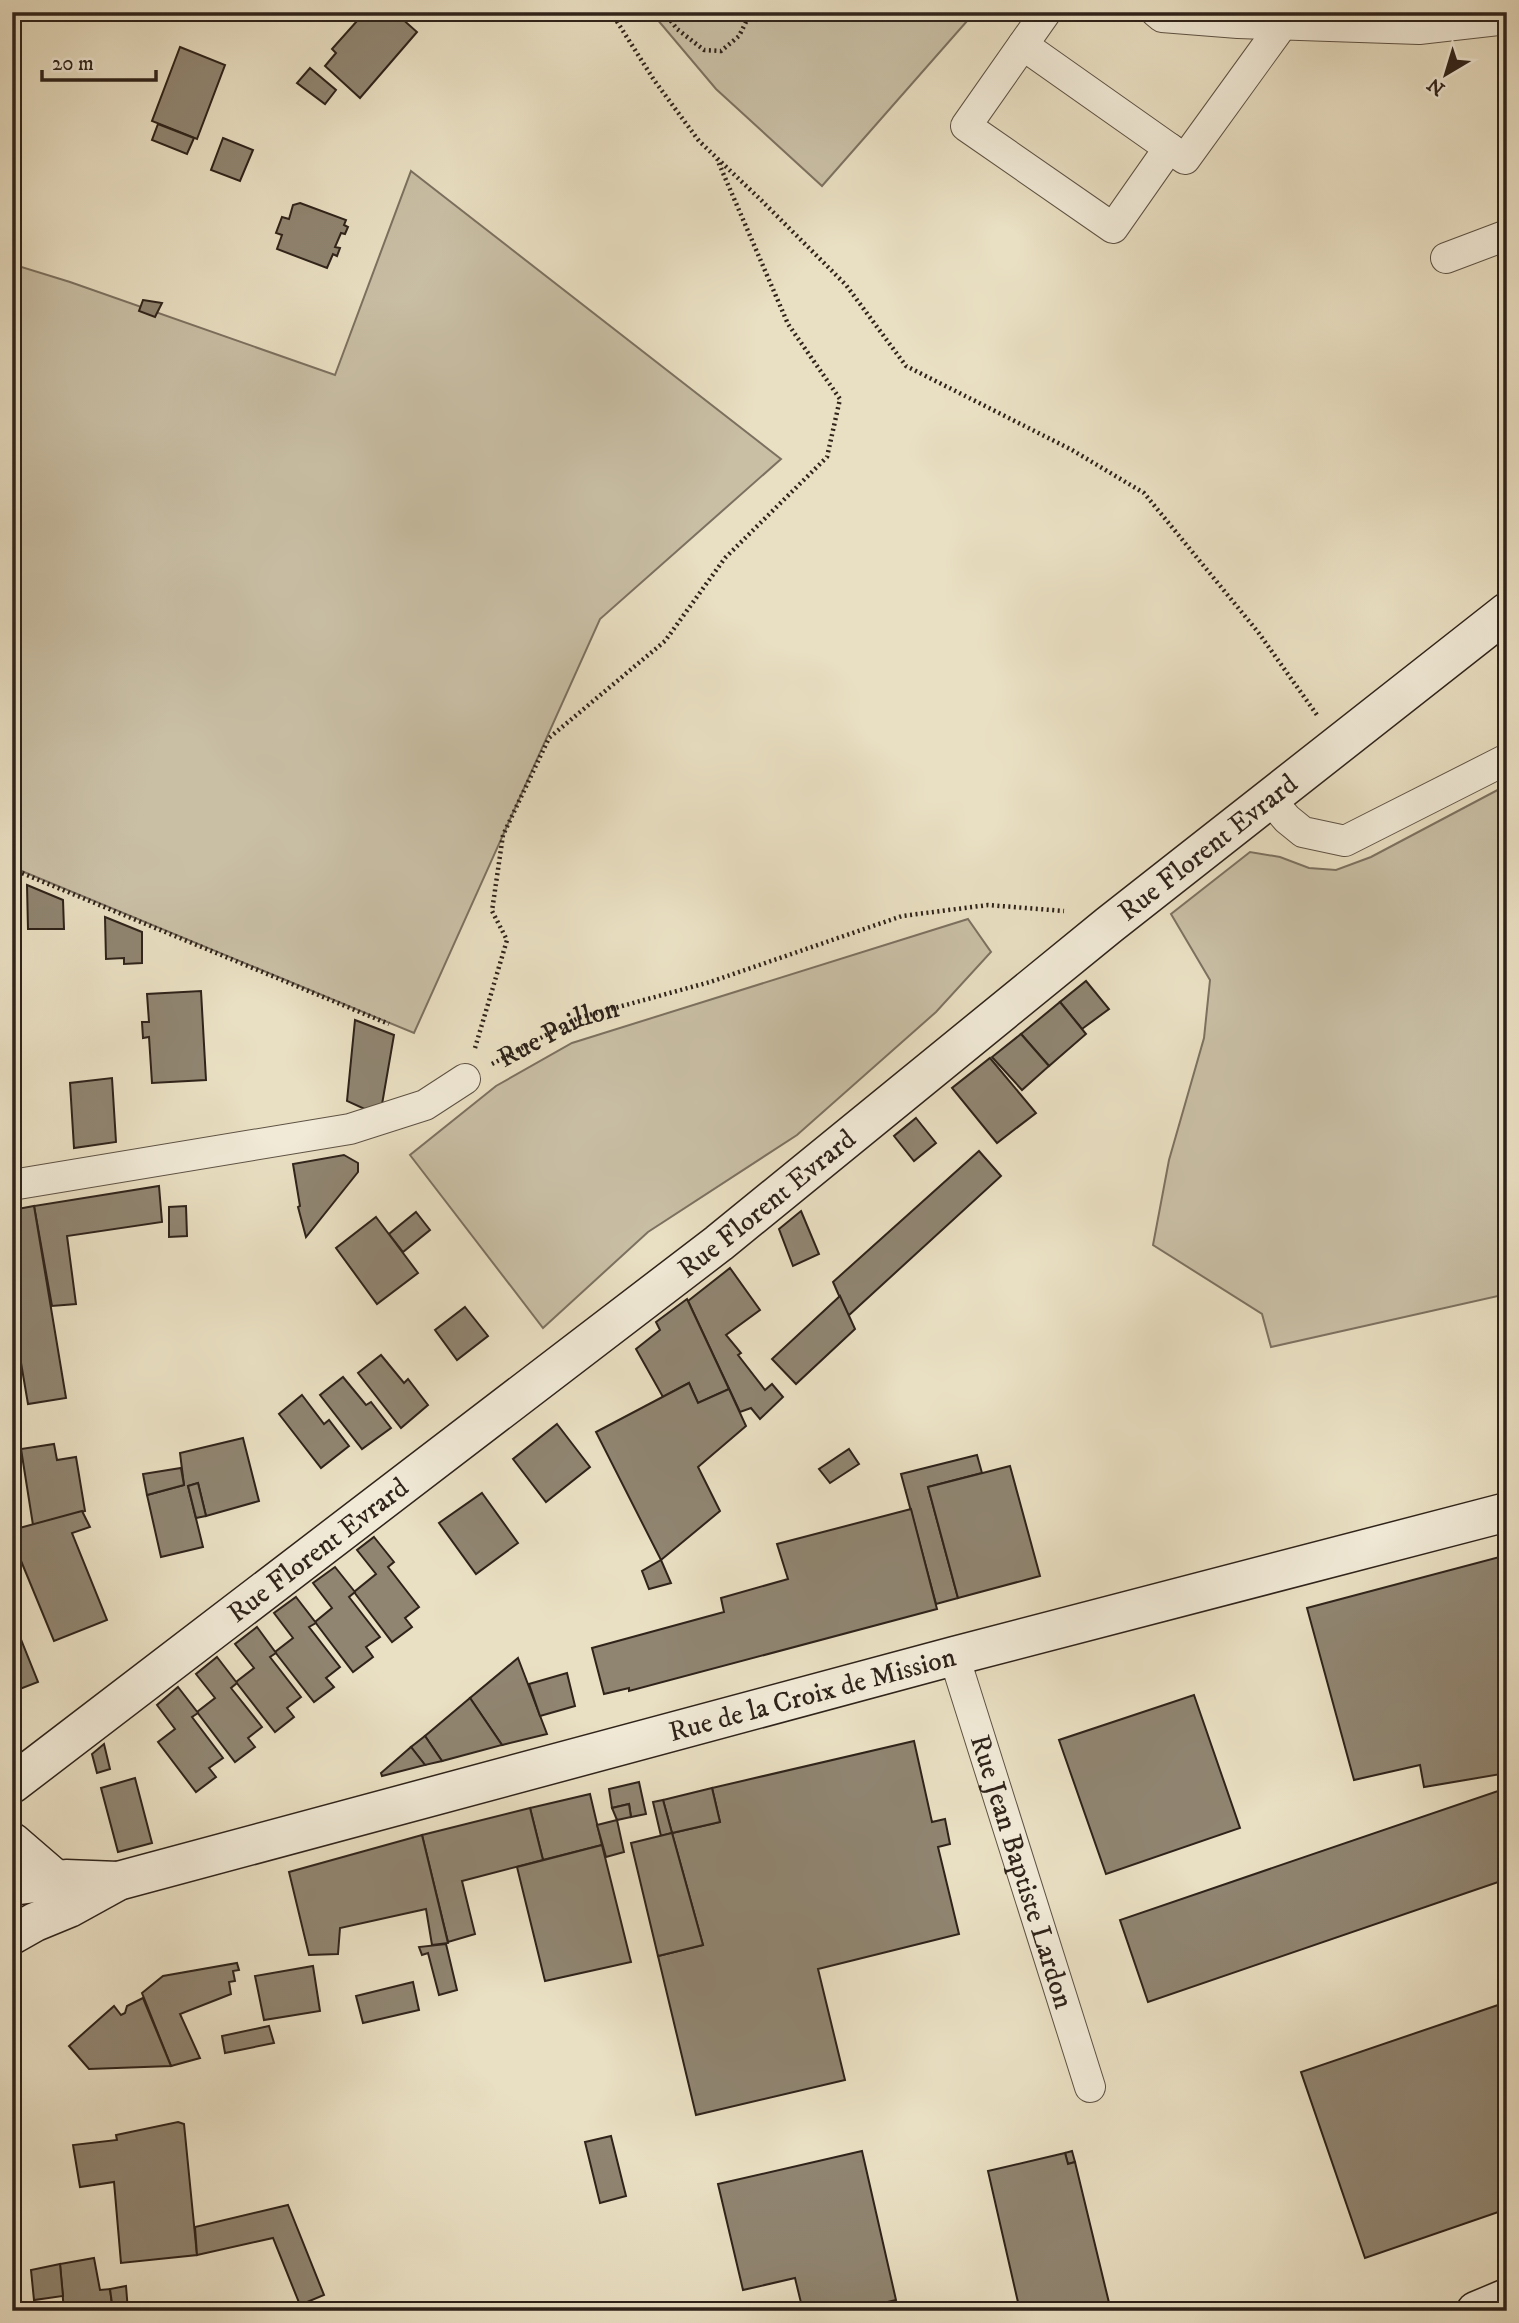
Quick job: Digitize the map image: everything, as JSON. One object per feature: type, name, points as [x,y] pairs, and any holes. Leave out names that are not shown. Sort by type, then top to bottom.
[{"type":"street","points":[[1045,12],[966,126],[1113,228],[1169,148]]},
{"type":"street","points":[[1156,12],[1162,16],[1282,24],[1419,29],[1507,19]]},
{"type":"street","points":[[1023,45],[1185,159],[1282,24]]},
{"type":"street","points":[[1446,258],[1507,235]]},
{"type":"street","name":"Rue Florent Evrard","points":[[13,1787],[719,1242],[1108,925],[1507,612]]},
{"type":"street","points":[[1269,798],[1287,819],[1303,832],[1345,841],[1507,759]]},
{"type":"street","name":"Rue Paillon","points":[[12,1185],[350,1129],[425,1105],[466,1079]]},
{"type":"street","name":"Rue de la Croix de Mission","points":[[12,1935],[118,1881],[954,1656],[1507,1512]]},
{"type":"street","name":"Rue Jean Baptiste Lardon","points":[[954,1656],[1090,2087]]},
{"type":"street","points":[[12,1842],[56,1880]]},
{"type":"street","name":"Rue de la Croix de Mission","points":[[12,1886],[56,1880],[118,1881]]},
{"type":"street","points":[[1476,2311],[1507,2298]]},
{"type":"path","points":[[611,12],[654,80],[699,141],[846,285],[905,366],[1061,444],[1144,493],[1258,632],[1318,718]]},
{"type":"path","points":[[664,12],[677,29],[704,50],[721,51],[739,36],[751,12]]},
{"type":"path","points":[[466,1079],[507,940],[492,911],[503,835],[549,738],[665,641],[725,558],[827,457],[840,399],[788,324],[717,159]]},
{"type":"path","points":[[12,869],[389,1024]]},
{"type":"path","name":"Rue Paillon","points":[[466,1079],[578,1018],[710,982],[902,916],[988,905],[1061,911],[1108,925]]},
{"type":"shaded area","points":[[651,12],[975,12],[822,186],[716,89]]},
{"type":"shaded area","points":[[411,171],[781,459],[600,619],[414,1033],[12,867],[12,264],[335,375]]},
{"type":"shaded area","points":[[1507,785],[1507,1294],[1271,1347],[1262,1314],[1153,1245],[1169,1160],[1204,1038],[1210,980],[1171,914],[1250,852],[1280,857],[1309,868],[1336,870],[1371,857]]},
{"type":"shaded area","points":[[968,919],[991,952],[936,1012],[797,1135],[648,1232],[543,1328],[410,1155],[496,1086],[572,1043]]},
{"type":"building","points":[[365,12],[404,12],[400,17],[417,32],[360,98],[325,66],[336,53],[332,49]]},
{"type":"building","points":[[435,12],[452,12],[444,20]]},
{"type":"building","points":[[180,47],[225,65],[197,139],[152,121]]},
{"type":"building","points":[[310,68],[336,90],[325,104],[297,83]]},
{"type":"building","points":[[158,124],[194,138],[187,154],[152,140]]},
{"type":"building","points":[[223,138],[253,150],[240,181],[211,170]]},
{"type":"building","points":[[300,203],[346,220],[344,225],[348,227],[345,234],[341,233],[335,247],[340,248],[337,256],[333,254],[327,268],[277,249],[282,235],[276,233],[282,217],[289,219],[293,205]]},
{"type":"building","points":[[143,300],[162,303],[155,317],[139,311]]},
{"type":"building","points":[[27,885],[63,900],[64,929],[28,929]]},
{"type":"building","points":[[105,917],[142,932],[142,963],[124,964],[124,958],[106,959]]},
{"type":"building","points":[[1086,981],[1109,1009],[1082,1029],[1060,1002]]},
{"type":"building","points":[[201,991],[206,1080],[152,1083],[149,1037],[143,1038],[142,1022],[149,1022],[147,994]]},
{"type":"building","points":[[1060,1002],[1086,1034],[1049,1066],[1021,1034]]},
{"type":"building","points":[[355,1020],[394,1035],[380,1116],[347,1101]]},
{"type":"building","points":[[1021,1034],[1049,1066],[1022,1090],[992,1057]]},
{"type":"building","points":[[990,1058],[1036,1113],[997,1143],[952,1088]]},
{"type":"building","points":[[112,1078],[116,1142],[74,1148],[70,1083]]},
{"type":"building","points":[[916,1118],[936,1143],[914,1161],[894,1136]]},
{"type":"building","points":[[979,1151],[1001,1176],[848,1316],[833,1282]]},
{"type":"building","points":[[344,1155],[358,1163],[358,1172],[306,1237],[298,1207],[300,1206],[293,1164]]},
{"type":"building","points":[[159,1186],[162,1222],[67,1236],[76,1304],[52,1306],[34,1206]]},
{"type":"building","points":[[34,1206],[66,1398],[28,1404],[12,1310],[12,1210]]},
{"type":"building","points":[[186,1206],[187,1236],[169,1237],[169,1207]]},
{"type":"building","points":[[801,1211],[819,1254],[793,1266],[779,1229]]},
{"type":"building","points":[[416,1212],[430,1230],[403,1252],[389,1234]]},
{"type":"building","points":[[376,1217],[418,1273],[377,1304],[336,1248]]},
{"type":"building","points":[[730,1268],[760,1310],[726,1335],[765,1390],[772,1384],[783,1397],[760,1419],[751,1408],[740,1412],[688,1301]]},
{"type":"building","points":[[840,1296],[855,1329],[796,1384],[772,1359]]},
{"type":"building","points":[[687,1299],[729,1389],[698,1403],[689,1383],[663,1397],[636,1349],[660,1330],[656,1322]]},
{"type":"building","points":[[465,1307],[488,1336],[457,1360],[435,1330]]},
{"type":"building","points":[[381,1355],[404,1383],[408,1379],[428,1405],[401,1428],[358,1373]]},
{"type":"building","points":[[343,1377],[366,1405],[371,1402],[391,1428],[362,1449],[320,1395]]},
{"type":"building","points":[[689,1383],[698,1403],[729,1389],[746,1426],[698,1467],[720,1511],[661,1560],[596,1432]]},
{"type":"building","points":[[302,1395],[324,1424],[329,1420],[349,1446],[321,1468],[279,1414]]},
{"type":"building","points":[[557,1424],[590,1467],[546,1502],[513,1459]]},
{"type":"building","points":[[243,1438],[259,1501],[206,1516],[198,1483],[188,1486],[203,1547],[161,1557],[147,1495],[184,1485],[180,1453]]},
{"type":"building","points":[[54,1444],[57,1460],[76,1457],[85,1511],[33,1525],[21,1449]]},
{"type":"building","points":[[849,1449],[859,1464],[830,1483],[819,1469]]},
{"type":"building","points":[[977,1455],[982,1473],[928,1487],[958,1598],[936,1604],[901,1474]]},
{"type":"building","points":[[1010,1466],[1040,1576],[958,1598],[928,1487]]},
{"type":"building","points":[[181,1468],[184,1485],[147,1495],[143,1474]]},
{"type":"building","points":[[198,1483],[206,1516],[196,1518],[188,1486]]},
{"type":"building","points":[[482,1493],[518,1543],[476,1574],[439,1523]]},
{"type":"building","points":[[911,1509],[937,1609],[629,1691],[629,1688],[604,1694],[592,1648],[724,1612],[721,1598],[788,1579],[777,1544]]},
{"type":"building","points":[[82,1511],[90,1527],[72,1533],[107,1620],[54,1641],[12,1539],[12,1530]]},
{"type":"building","points":[[374,1537],[394,1562],[388,1567],[419,1607],[405,1618],[412,1627],[392,1642],[354,1592],[376,1574],[357,1550]]},
{"type":"building","points":[[1507,1555],[1507,1773],[1424,1787],[1420,1765],[1354,1780],[1307,1608]]},
{"type":"building","points":[[661,1560],[671,1583],[649,1589],[642,1571]]},
{"type":"building","points":[[335,1567],[355,1592],[349,1597],[380,1637],[366,1647],[373,1657],[353,1672],[315,1622],[332,1608],[313,1583]]},
{"type":"building","points":[[296,1597],[316,1623],[309,1627],[340,1667],[326,1678],[334,1687],[314,1702],[275,1652],[293,1638],[274,1613]]},
{"type":"building","points":[[12,1617],[38,1682],[12,1692]]},
{"type":"building","points":[[257,1627],[276,1653],[270,1657],[301,1697],[287,1708],[294,1717],[275,1732],[236,1682],[254,1668],[235,1644]]},
{"type":"building","points":[[217,1657],[237,1683],[231,1688],[262,1727],[248,1738],[255,1747],[235,1762],[197,1712],[215,1698],[196,1674]]},
{"type":"building","points":[[518,1658],[547,1734],[502,1745],[470,1698]]},
{"type":"building","points":[[567,1673],[575,1706],[540,1716],[529,1684]]},
{"type":"building","points":[[178,1687],[198,1713],[192,1717],[223,1758],[209,1768],[216,1777],[196,1792],[158,1742],[175,1729],[157,1705]]},
{"type":"building","points":[[1194,1695],[1240,1828],[1106,1874],[1059,1740]]},
{"type":"building","points":[[470,1698],[502,1745],[442,1761],[425,1736]]},
{"type":"building","points":[[425,1736],[442,1761],[425,1765],[411,1747]]},
{"type":"building","points":[[914,1741],[932,1822],[945,1819],[950,1844],[938,1847],[959,1934],[818,1969],[845,2080],[696,2115],[658,1956],[703,1945],[672,1833],[720,1822],[712,1788]]},
{"type":"building","points":[[104,1744],[110,1769],[97,1773],[92,1754]]},
{"type":"building","points":[[411,1747],[425,1765],[382,1776],[381,1773]]},
{"type":"building","points":[[135,1778],[152,1843],[118,1852],[101,1788]]},
{"type":"building","points":[[639,1782],[646,1814],[631,1817],[629,1804],[612,1808],[609,1789]]},
{"type":"building","points":[[712,1788],[720,1822],[672,1833],[663,1800]]},
{"type":"building","points":[[1498,1791],[1507,1817],[1507,1879],[1148,2002],[1120,1920]]},
{"type":"building","points":[[590,1794],[602,1845],[543,1860],[530,1808]]},
{"type":"building","points":[[663,1800],[672,1833],[661,1836],[653,1802]]},
{"type":"building","points":[[629,1804],[631,1817],[617,1820],[612,1808]]},
{"type":"building","points":[[530,1808],[543,1860],[462,1881],[475,1934],[448,1942],[422,1835]]},
{"type":"building","points":[[617,1820],[624,1852],[606,1857],[597,1825]]},
{"type":"building","points":[[672,1833],[703,1945],[658,1956],[631,1843]]},
{"type":"building","points":[[422,1835],[448,1943],[432,1945],[426,1909],[340,1928],[338,1954],[309,1955],[289,1872]]},
{"type":"building","points":[[602,1845],[631,1962],[545,1981],[517,1867]]},
{"type":"building","points":[[446,1944],[457,1990],[439,1995],[428,1953],[422,1955],[419,1947]]},
{"type":"building","points":[[237,1963],[239,1970],[233,1971],[235,1981],[229,1982],[231,1994],[180,2014],[200,2058],[171,2066],[142,1993],[163,1976]]},
{"type":"building","points":[[313,1966],[320,2011],[264,2020],[255,1976]]},
{"type":"building","points":[[413,1982],[419,2010],[363,2023],[356,1996]]},
{"type":"building","points":[[143,1998],[171,2066],[89,2069],[69,2046],[114,2006],[121,2015],[125,2013],[127,2006]]},
{"type":"building","points":[[1507,2002],[1507,2209],[1365,2258],[1301,2072]]},
{"type":"building","points":[[269,2026],[274,2043],[225,2053],[222,2036]]},
{"type":"building","points":[[178,2122],[184,2124],[197,2255],[121,2263],[114,2182],[80,2187],[73,2145],[117,2140],[116,2135]]},
{"type":"building","points":[[611,2136],[626,2196],[600,2203],[585,2142]]},
{"type":"building","points":[[862,2151],[896,2300],[849,2311],[803,2311],[795,2278],[743,2290],[718,2184]]},
{"type":"building","points":[[1072,2151],[1075,2162],[1068,2164],[1065,2153]]},
{"type":"building","points":[[1065,2153],[1068,2164],[1075,2162],[1111,2311],[1020,2311],[988,2171]]},
{"type":"building","points":[[288,2205],[324,2295],[300,2305],[273,2238],[197,2255],[195,2227]]},
{"type":"building","points":[[94,2258],[100,2290],[110,2289],[113,2311],[64,2311],[60,2264]]},
{"type":"building","points":[[60,2264],[63,2296],[34,2300],[31,2270]]},
{"type":"building","points":[[126,2286],[128,2311],[113,2311],[110,2289]]}]
